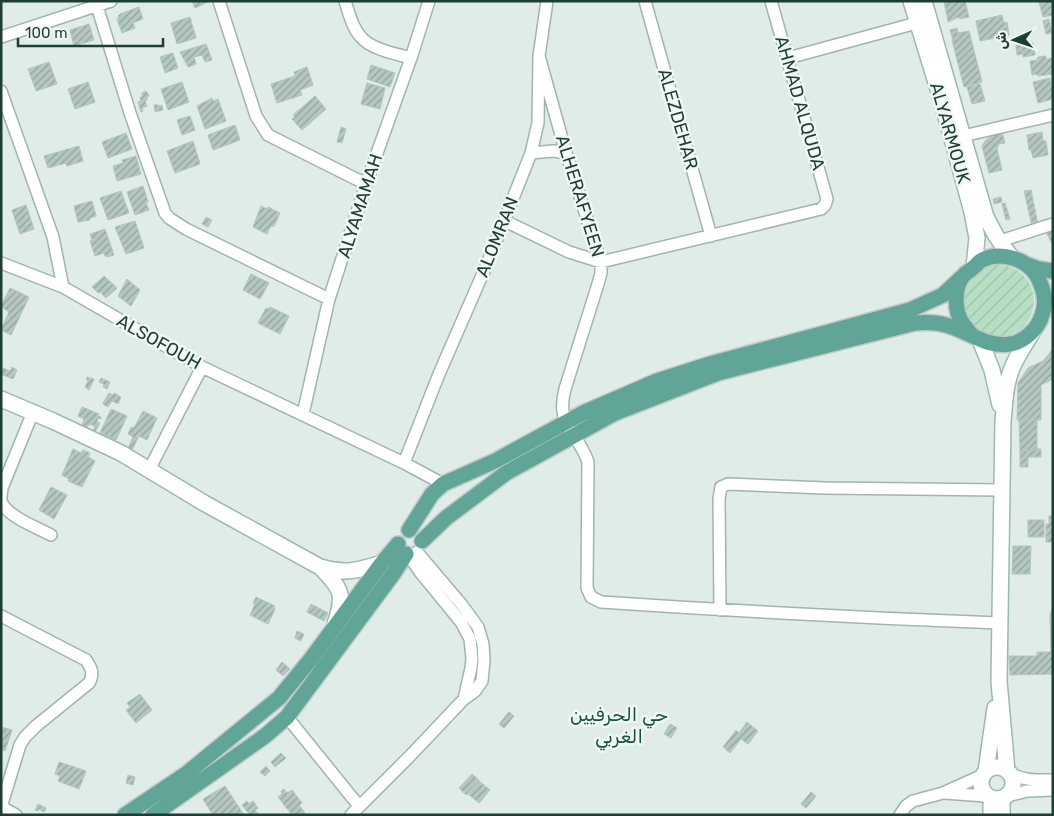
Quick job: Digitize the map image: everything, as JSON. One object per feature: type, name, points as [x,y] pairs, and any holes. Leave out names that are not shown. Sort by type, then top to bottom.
[{"type":"main road","points":[[124,815],[186,774],[279,698],[311,659],[382,563],[410,549],[452,513],[569,429],[634,391],[688,370],[741,354],[910,310],[944,295],[982,260],[996,256],[1018,260],[1039,269],[1053,271]]},
{"type":"main road","points":[[1018,260],[1036,273],[1042,286],[1045,301],[1039,321]]},
{"type":"main road","points":[[969,271],[957,291],[956,307],[962,323],[976,338]]},
{"type":"main road","points":[[153,815],[265,736],[287,717],[394,574],[419,533],[409,530],[432,494],[443,484],[569,429],[718,373],[871,334],[926,322],[949,326],[976,338],[997,344],[1011,344],[1025,338],[1053,301]]},
{"type":"main road","points":[[443,484],[450,486],[456,492],[459,500],[452,513]]},
{"type":"main road","points":[[432,494],[434,506],[439,513],[452,513]]},
{"type":"street","points":[[1,37],[111,1]]},
{"type":"street","points":[[218,1],[256,116],[268,135],[366,184]]},
{"type":"street","points":[[345,1],[353,24],[361,38],[370,44],[411,58]]},
{"type":"street","name":"ALYAMAMAH","points":[[303,414],[329,299],[366,184],[411,58],[429,1]]},
{"type":"street","name":"ALOMRAN","points":[[404,463],[438,374],[505,221],[531,153],[538,123],[539,56],[547,1]]},
{"type":"street","name":"ALEZDEHAR","points":[[645,1],[711,236]]},
{"type":"street","name":"AHMAD ALQUDA","points":[[711,236],[821,209],[826,205],[827,198],[771,1]]},
{"type":"street","name":"ALYARMOUK","points":[[911,1],[923,21],[942,102],[972,212],[977,238],[969,271]]},
{"type":"street","points":[[924,1],[923,21],[963,136],[986,216],[1000,241],[1018,260]]},
{"type":"street","points":[[97,6],[130,113],[165,213],[169,218],[186,229],[329,299]]},
{"type":"street","points":[[788,58],[923,21]]},
{"type":"street","name":"ALHERAFYEEN","points":[[539,56],[566,153],[601,262],[598,284],[563,396],[562,410],[569,429]]},
{"type":"street","points":[[1,91],[53,237],[63,287]]},
{"type":"street","points":[[963,136],[1053,115]]},
{"type":"street","points":[[531,153],[553,151],[566,153]]},
{"type":"street","points":[[505,221],[569,252],[601,262],[711,236]]},
{"type":"street","points":[[1000,241],[1053,224]]},
{"type":"street","name":"ALSOFOUH","points":[[1,263],[63,287],[202,367],[404,463],[443,484]]},
{"type":"street","points":[[991,815],[997,797],[1013,786],[1013,781],[1008,771],[998,681],[1001,490],[1006,389],[1018,357],[1039,321]]},
{"type":"street","points":[[976,338],[992,370],[1004,421]]},
{"type":"street","points":[[149,470],[202,367]]},
{"type":"street","points":[[1,399],[90,437],[320,567],[335,571],[351,571],[382,563]]},
{"type":"street","points":[[1,497],[4,481],[33,412]]},
{"type":"street","points":[[569,429],[586,455],[588,462],[587,588],[591,597],[600,602],[720,610],[999,623]]},
{"type":"street","points":[[720,610],[719,499],[721,487],[728,484],[826,488],[1001,490]]},
{"type":"street","points":[[1,501],[7,510],[30,525],[51,535]]},
{"type":"street","points":[[287,717],[355,810],[409,758],[464,699],[472,659],[470,639],[461,622],[420,572],[410,549]]},
{"type":"street","points":[[320,567],[334,581],[341,595],[341,605],[333,628]]},
{"type":"street","points":[[1,616],[86,660],[92,672],[89,683],[36,726],[20,745],[2,804],[4,809],[16,815]]},
{"type":"street","points":[[998,681],[981,786],[997,797],[1002,815]]},
{"type":"street","points":[[900,815],[913,800],[943,793],[997,767],[1026,780],[1053,780]]},
{"type":"street","points":[[943,793],[997,797],[1027,791],[1053,790]]},
{"type":"green space","points":[[991,265],[1005,265],[1024,275],[1034,294],[1034,308],[1024,327],[1005,337],[991,337],[972,327],[962,308],[962,294],[972,275]]},
{"type":"building","points":[[192,1],[208,1],[208,2],[195,8]]},
{"type":"building","points":[[944,1],[965,1],[969,17],[960,19],[959,17],[948,22]]},
{"type":"building","points":[[1053,1],[1053,15],[1043,17],[1039,2]]},
{"type":"building","points":[[139,7],[143,19],[133,23],[135,28],[122,33],[117,19],[119,19],[118,16]]},
{"type":"building","points":[[1002,15],[1004,23],[1007,22],[1009,35],[980,41],[976,21]]},
{"type":"building","points":[[190,17],[196,38],[177,44],[171,23]]},
{"type":"building","points":[[1049,19],[1052,33],[1046,34],[1043,21]]},
{"type":"building","points":[[89,24],[94,40],[74,46],[70,30]]},
{"type":"building","points":[[957,28],[959,38],[953,40],[950,30]]},
{"type":"building","points":[[969,31],[982,82],[964,87],[952,40],[959,38],[958,33]]},
{"type":"building","points":[[1033,43],[1035,55],[1023,57],[1021,45]]},
{"type":"building","points":[[206,44],[212,60],[205,62],[202,55],[194,57],[196,64],[188,67],[180,52]]},
{"type":"building","points":[[1021,44],[1022,54],[1017,55],[1016,45]]},
{"type":"building","points":[[173,53],[178,68],[165,73],[160,57]]},
{"type":"building","points":[[1046,56],[1046,59],[1053,58],[1053,74],[1032,75],[1030,61]]},
{"type":"building","points":[[49,62],[57,84],[36,91],[28,69]]},
{"type":"building","points":[[371,65],[395,73],[390,87],[367,79]]},
{"type":"building","points":[[307,67],[313,85],[300,90],[302,95],[277,103],[271,84],[295,76],[294,72]]},
{"type":"building","points":[[1050,78],[1053,99],[1038,103],[1033,82]]},
{"type":"building","points":[[88,82],[95,102],[75,109],[68,89]]},
{"type":"building","points":[[182,82],[189,102],[168,110],[161,89]]},
{"type":"building","points":[[367,83],[385,88],[380,109],[361,104]]},
{"type":"building","points":[[980,84],[985,101],[972,104],[967,87]]},
{"type":"building","points":[[146,91],[149,95],[145,101],[147,106],[142,108],[143,111],[141,112],[138,102],[141,101],[142,93]]},
{"type":"building","points":[[315,96],[326,109],[302,130],[292,119],[295,117],[293,115]]},
{"type":"building","points":[[212,98],[213,101],[218,99],[226,121],[205,129],[197,106]]},
{"type":"building","points":[[157,104],[157,106],[162,105],[163,110],[155,112],[154,105]]},
{"type":"building","points":[[190,116],[195,130],[182,135],[177,120]]},
{"type":"building","points":[[235,125],[240,140],[213,150],[208,135]]},
{"type":"building","points":[[341,127],[346,129],[342,143],[337,142]]},
{"type":"building","points":[[1001,129],[1005,143],[999,144],[997,149],[1002,170],[989,173],[982,146],[986,140]]},
{"type":"building","points":[[1042,132],[1043,141],[1046,141],[1048,155],[1033,158],[1031,150],[1029,150],[1027,135]]},
{"type":"building","points":[[126,133],[132,149],[108,158],[102,142]]},
{"type":"building","points":[[193,141],[200,164],[175,173],[167,151]]},
{"type":"building","points":[[79,146],[83,161],[67,166],[66,163],[48,168],[44,156]]},
{"type":"building","points":[[136,156],[141,174],[117,181],[113,166],[123,163],[122,160]]},
{"type":"building","points":[[143,186],[149,210],[135,215],[127,192]]},
{"type":"building","points":[[1031,190],[1038,225],[1032,226],[1024,191]]},
{"type":"building","points":[[121,191],[129,213],[108,220],[100,198]]},
{"type":"building","points":[[1001,197],[1002,202],[994,204],[993,199]]},
{"type":"building","points":[[92,201],[96,216],[90,218],[90,220],[78,222],[74,206]]},
{"type":"building","points":[[1005,203],[1010,219],[1006,220],[1002,204]]},
{"type":"building","points":[[26,205],[34,229],[20,234],[12,210]]},
{"type":"building","points":[[261,206],[280,213],[274,226],[270,227],[267,234],[253,227]]},
{"type":"building","points":[[206,217],[212,220],[208,227],[202,224]]},
{"type":"building","points":[[135,221],[144,248],[126,254],[115,227]]},
{"type":"building","points":[[105,229],[114,255],[107,257],[104,253],[95,256],[90,241],[92,240],[90,234]]},
{"type":"building","points":[[1053,230],[1053,244],[1052,244],[1046,232]]},
{"type":"building","points":[[251,274],[269,283],[260,299],[243,290]]},
{"type":"building","points":[[104,276],[117,288],[106,298],[92,287]]},
{"type":"building","points":[[127,279],[140,290],[131,306],[118,296]]},
{"type":"building","points":[[10,288],[29,297],[11,335],[1,330],[9,312],[1,306]]},
{"type":"building","points":[[270,307],[289,316],[280,334],[258,323],[266,308],[269,309]]},
{"type":"building","points":[[1053,349],[1053,379],[1041,385],[1041,420],[1017,420],[1018,383],[1028,368],[1043,361]]},
{"type":"building","points":[[12,367],[17,370],[13,379],[1,374],[3,368],[10,371]]},
{"type":"building","points":[[87,377],[94,379],[89,390],[85,387],[88,381]]},
{"type":"building","points":[[101,378],[110,382],[107,389],[103,387],[104,384],[99,382]]},
{"type":"building","points":[[109,393],[113,395],[114,393],[121,397],[118,404],[112,401],[108,407],[104,405],[103,403]]},
{"type":"building","points":[[82,407],[99,414],[98,416],[101,417],[101,419],[98,418],[97,422],[100,423],[95,432],[93,431],[95,426],[90,424],[87,427],[82,425],[84,419],[78,416]]},
{"type":"building","points":[[111,409],[127,416],[116,440],[100,433]]},
{"type":"building","points":[[143,411],[157,418],[147,440],[139,436],[132,450],[128,448],[133,437],[128,434],[131,427],[134,428]]},
{"type":"building","points":[[1019,420],[1037,420],[1037,450],[1020,451]]},
{"type":"building","points":[[73,449],[81,453],[83,450],[90,453],[88,457],[95,461],[82,487],[68,481],[69,479],[62,475]]},
{"type":"building","points":[[1041,449],[1041,457],[1028,457],[1028,467],[1020,467],[1020,451]]},
{"type":"building","points":[[51,487],[67,495],[54,519],[39,510]]},
{"type":"building","points":[[1049,516],[1053,516],[1053,542],[1046,542],[1046,524],[1049,524]]},
{"type":"building","points":[[1028,520],[1044,520],[1044,537],[1028,537]]},
{"type":"building","points":[[1013,546],[1031,546],[1030,574],[1012,574]]},
{"type":"building","points":[[256,597],[275,606],[268,624],[250,615]]},
{"type":"building","points":[[311,604],[328,613],[324,621],[307,612]]},
{"type":"building","points":[[1052,609],[1053,674],[1010,675],[1009,656],[1037,656],[1037,652],[1051,652],[1050,616]]},
{"type":"building","points":[[297,631],[304,634],[301,641],[295,638]]},
{"type":"building","points":[[282,662],[290,669],[283,676],[276,670]]},
{"type":"building","points":[[140,694],[152,710],[136,723],[126,710],[130,707],[127,703]]},
{"type":"building","points":[[509,712],[514,716],[504,728],[499,724]]},
{"type":"building","points":[[747,722],[758,731],[748,744],[741,739],[730,753],[723,747],[736,730],[739,733]]},
{"type":"building","points":[[670,724],[677,728],[671,738],[664,734]]},
{"type":"building","points":[[1,727],[12,730],[5,751],[1,750]]},
{"type":"building","points":[[281,753],[286,758],[275,767],[271,762]]},
{"type":"building","points":[[59,762],[86,771],[79,789],[58,781],[60,776],[55,774]]},
{"type":"building","points":[[266,766],[270,771],[265,776],[260,772]]},
{"type":"building","points":[[472,774],[479,780],[466,795],[459,788]]},
{"type":"building","points":[[128,775],[135,777],[133,785],[126,783]]},
{"type":"building","points":[[479,781],[490,790],[479,803],[468,794]]},
{"type":"building","points":[[225,786],[244,815],[213,815],[203,799]]},
{"type":"building","points":[[284,789],[287,793],[292,790],[302,803],[299,805],[305,813],[303,815],[292,815],[278,797]]},
{"type":"building","points":[[811,792],[816,796],[806,808],[801,804]]},
{"type":"building","points":[[247,801],[249,804],[253,801],[258,808],[255,810],[258,814],[250,815],[242,805]]},
{"type":"building","points":[[38,804],[46,808],[44,812],[39,809],[38,811],[35,810]]},
{"type":"district","name":"حي الحرفيين الغربي","points":[[619,725]]}]
